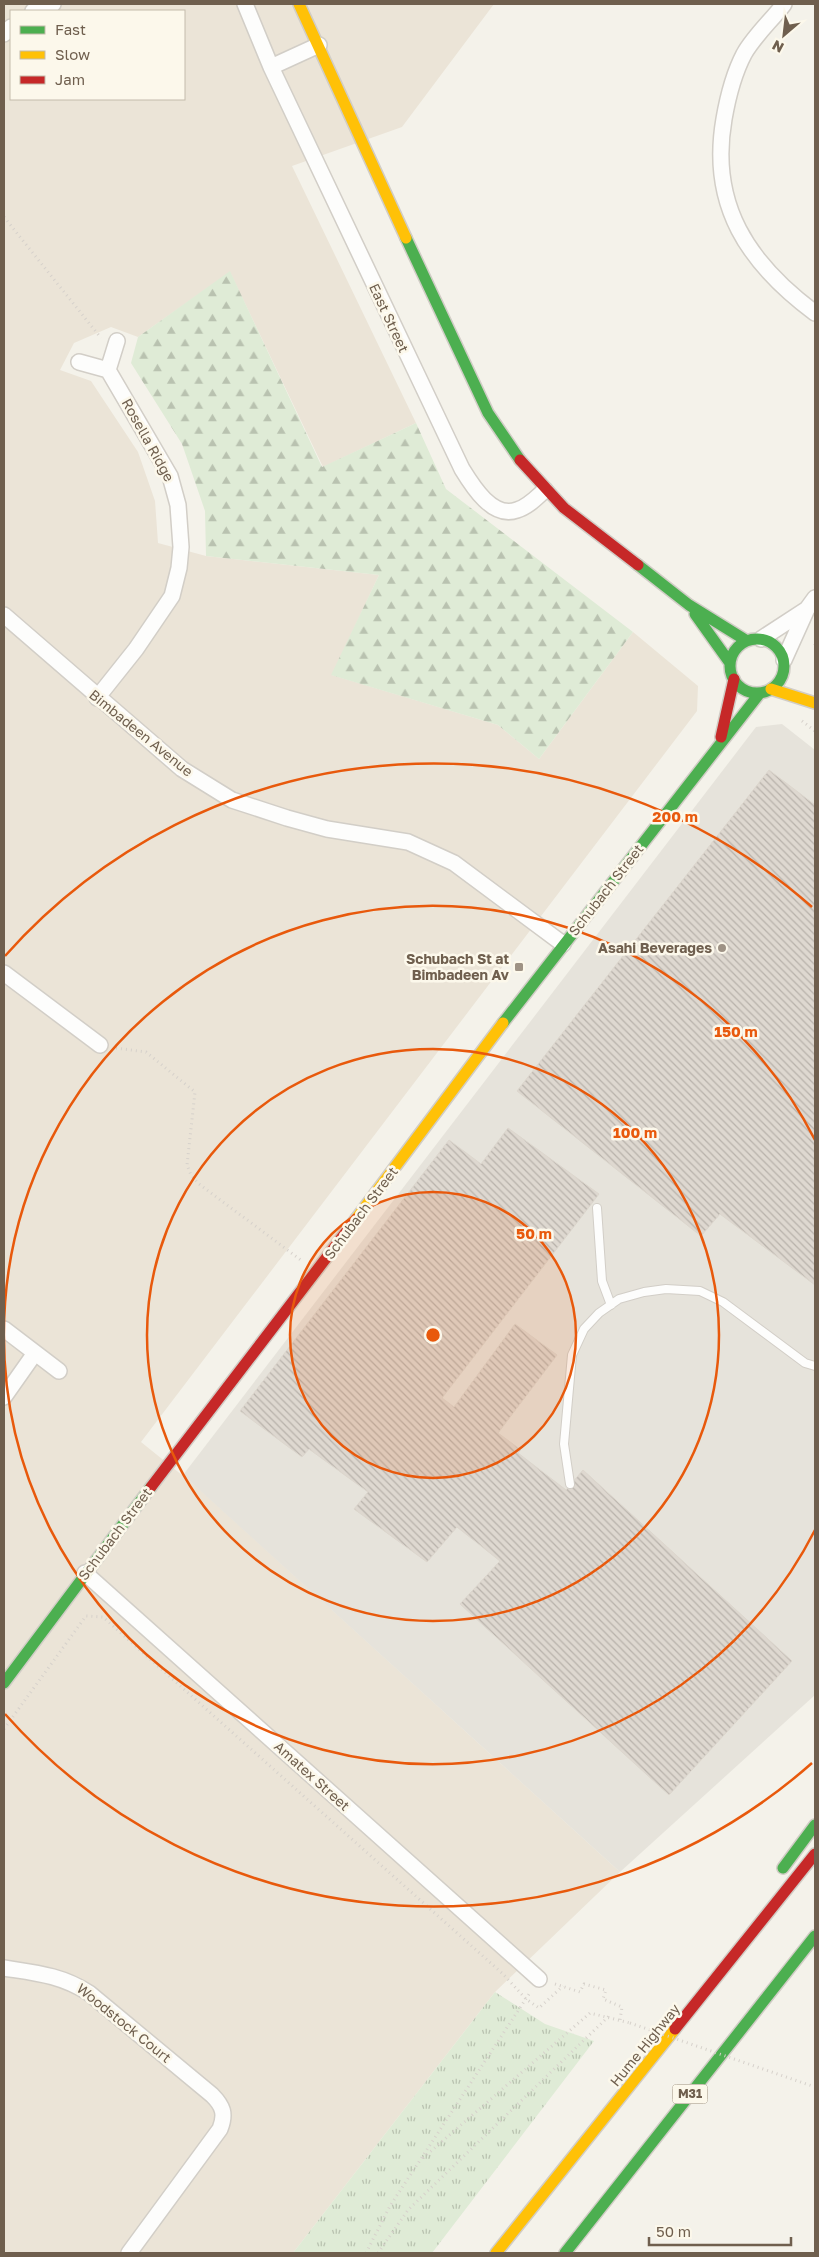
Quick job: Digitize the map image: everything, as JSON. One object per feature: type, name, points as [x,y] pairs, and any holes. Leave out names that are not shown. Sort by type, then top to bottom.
[{"type":"main road","points":[[299,4],[488,413],[513,451],[546,490],[584,525],[690,605],[754,640],[776,646],[789,674],[815,702]]},
{"type":"main road","points":[[690,605],[730,664],[734,679],[745,689],[765,691],[815,702]]},
{"type":"main road","points":[[730,664],[735,650],[754,640]]},
{"type":"main road","points":[[765,691],[789,674]]},
{"type":"main road","name":"Schubach Street","points":[[720,744],[734,679]]},
{"type":"main road","name":"Schubach Street","points":[[4,1683],[85,1573],[316,1272],[563,944],[720,744],[765,691]]},
{"type":"main road","points":[[773,1881],[815,1825]]},
{"type":"main road","name":"Hume Highway","points":[[496,2253],[588,2141],[815,1854]]},
{"type":"main road","name":"M31","points":[[565,2253],[815,1936]]},
{"type":"main road","points":[[588,2141],[634,2064],[683,2000]]},
{"type":"main road","points":[[571,2253],[706,2093]]},
{"type":"street","points":[[37,10],[53,4]]},
{"type":"street","name":"East Street","points":[[245,4],[271,67],[452,451],[469,481],[494,507],[508,512],[521,509],[546,490]]},
{"type":"street","points":[[784,4],[745,53],[728,94],[720,142],[720,164],[734,220],[746,241],[777,282],[815,313]]},
{"type":"street","points":[[271,67],[319,45]]},
{"type":"street","points":[[79,362],[108,370],[115,346]]},
{"type":"street","name":"Rosella Ridge","points":[[97,698],[136,649],[172,596],[179,568],[181,547],[178,504],[170,476],[108,370]]},
{"type":"street","points":[[754,640],[811,604]]},
{"type":"street","points":[[789,674],[811,604]]},
{"type":"street","name":"Bimbadeen Avenue","points":[[4,615],[97,698],[182,769],[232,800],[327,829],[408,842],[454,863],[563,944]]},
{"type":"street","points":[[4,973],[100,1046]]},
{"type":"street","points":[[4,1329],[59,1371]]},
{"type":"street","points":[[4,1396],[36,1353]]},
{"type":"street","name":"Amatex Street","points":[[85,1573],[539,1979]]},
{"type":"street","name":"Woodstock Court","points":[[4,1968],[48,1975],[73,1982],[212,2095],[230,2113],[217,2134],[129,2253]]},
{"type":"lane","points":[[597,1208],[602,1281],[612,1304]]},
{"type":"lane","points":[[570,1484],[564,1444],[572,1355],[584,1328],[599,1313],[619,1299],[644,1292],[666,1289],[700,1291],[723,1302],[805,1363],[815,1366]]},
{"type":"path","points":[[4,217],[115,346]]},
{"type":"path","points":[[796,716],[815,731]]},
{"type":"path","points":[[100,1046],[146,1052],[195,1092],[187,1165],[191,1175],[199,1184],[316,1272]]},
{"type":"path","points":[[4,1729],[86,1616],[103,1617],[503,1974],[526,1999],[539,2008],[563,1986],[580,1992],[584,1984],[606,1990],[603,1999],[622,2008],[620,2020]]},
{"type":"path","points":[[366,2253],[390,2206],[539,1979]]},
{"type":"path","points":[[418,2162],[590,2013],[609,2016],[815,2087]]},
{"type":"path","points":[[378,2253],[408,2210],[609,2016]]},
{"type":"shaded area","points":[[4,4],[494,4],[402,127],[292,166],[416,423],[323,467],[230,272],[138,337],[111,327],[74,343],[60,370],[91,381],[138,452],[155,501],[158,543],[206,556],[379,575],[332,675],[498,725],[539,759],[633,632],[698,686],[697,711],[141,1442],[198,1488],[620,1872],[495,1992],[293,2253],[4,2253]]},
{"type":"shaded area","points":[[782,724],[815,750],[815,1695],[620,1872],[183,1475],[756,727]]},
{"type":"green space","points":[[230,271],[322,467],[416,423],[446,489],[633,632],[539,759],[498,725],[331,675],[379,575],[206,556],[205,511],[182,444],[131,363],[138,337]]},
{"type":"green space","points":[[495,1992],[545,2024],[594,2041],[432,2253],[293,2253]]},
{"type":"building","name":"Asahi Beverages","points":[[769,770],[815,805],[815,1285],[720,1214],[701,1236],[517,1091]]},
{"type":"building","points":[[508,1128],[599,1194],[442,1398],[454,1407],[515,1324],[557,1355],[498,1433],[521,1450],[518,1453],[566,1490],[583,1470],[792,1661],[669,1795],[460,1604],[500,1561],[457,1527],[427,1562],[354,1509],[368,1492],[309,1449],[302,1457],[240,1411],[449,1140],[481,1164]]},
{"type":"traffic: fast","points":[[406,238],[488,413],[520,460]]},
{"type":"traffic: fast","points":[[638,565],[689,605],[747,641]]},
{"type":"traffic: fast","points":[[695,614],[730,663]]},
{"type":"traffic: fast","points":[[757,639],[767,641],[776,647],[782,656],[784,666],[782,676],[776,685],[767,691],[757,693],[747,691],[738,685],[732,676],[730,666],[732,656],[738,647],[747,641],[757,639]]},
{"type":"traffic: fast","points":[[503,1023],[760,693]]},
{"type":"traffic: fast","points":[[4,1683],[151,1487]]},
{"type":"traffic: fast","points":[[783,1868],[815,1825]]},
{"type":"traffic: fast","points":[[565,2253],[815,1936]]},
{"type":"traffic: slow","points":[[299,4],[406,238]]},
{"type":"traffic: slow","points":[[771,689],[815,703]]},
{"type":"traffic: slow","points":[[356,1219],[503,1023]]},
{"type":"traffic: slow","points":[[496,2253],[675,2029]]},
{"type":"traffic: jam","points":[[520,460],[564,508],[638,565]]},
{"type":"traffic: jam","points":[[721,737],[734,679]]},
{"type":"traffic: jam","points":[[151,1487],[356,1219]]},
{"type":"traffic: jam","points":[[675,2029],[815,1854]]},
{"type":"place","name":"Asahi Beverages","points":[[722,948]]},
{"type":"place","name":"Schubach St at Bimbadeen Av","points":[[519,967]]}]
